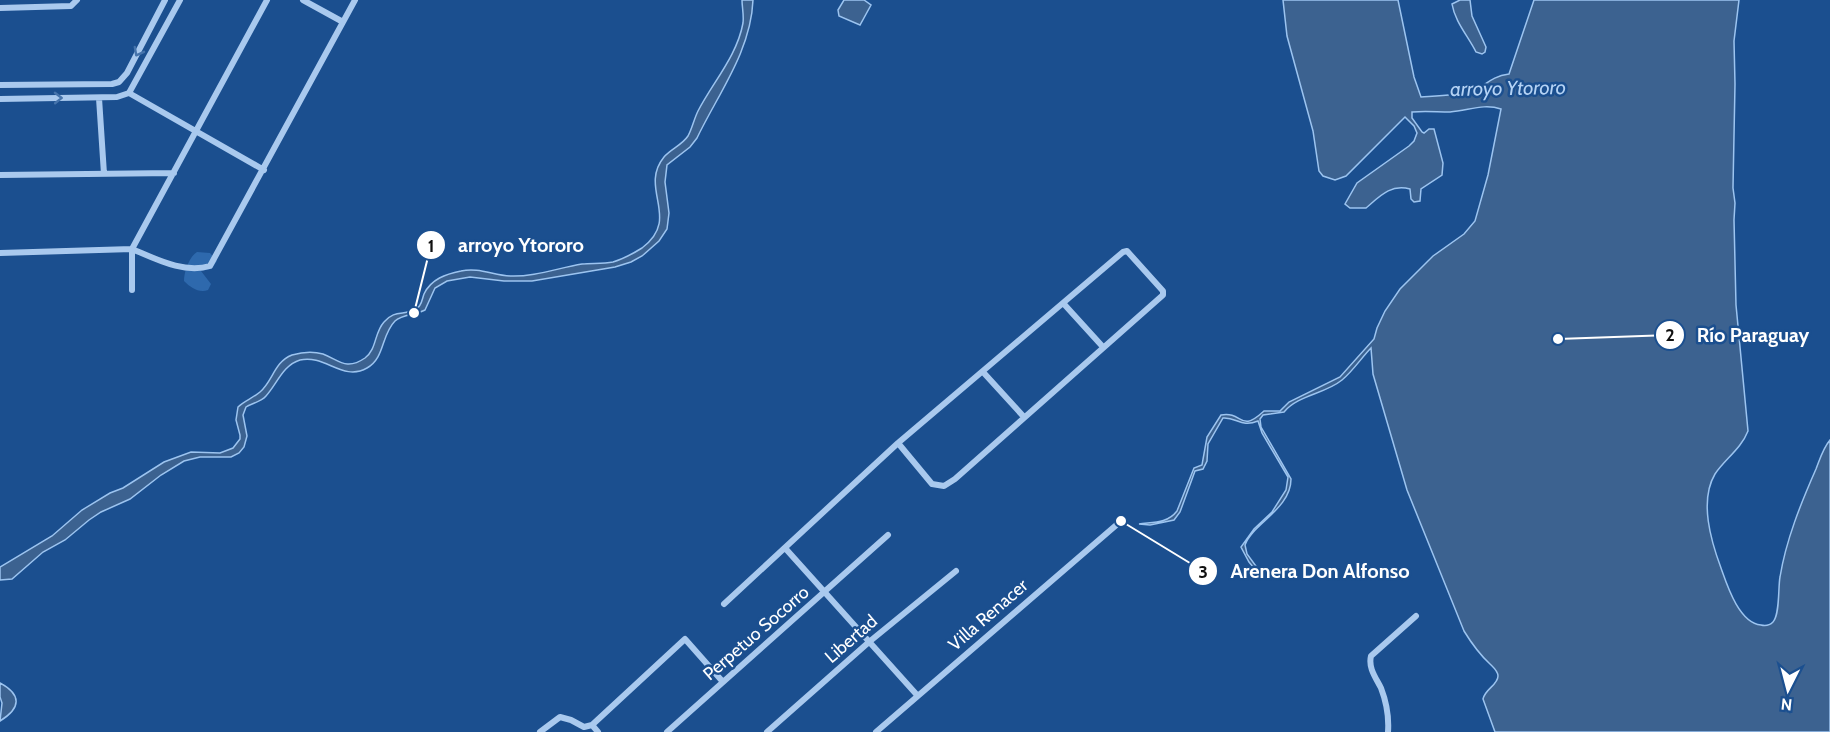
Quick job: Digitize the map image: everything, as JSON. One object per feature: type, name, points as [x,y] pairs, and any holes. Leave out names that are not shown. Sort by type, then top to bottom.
[{"type":"street","points":[[0,8],[71,6],[77,0]]},
{"type":"street","points":[[0,85],[115,83],[123,79],[165,0]]},
{"type":"street","points":[[0,99],[119,97],[131,91],[180,0]]},
{"type":"street","points":[[132,290],[132,249],[267,0]]},
{"type":"street","points":[[303,0],[343,22]]},
{"type":"street","points":[[0,253],[132,249],[186,268],[199,269],[210,266],[355,0]]},
{"type":"street","points":[[123,79],[131,91],[264,170]]},
{"type":"street","points":[[115,83],[119,97]]},
{"type":"street","points":[[99,98],[104,174]]},
{"type":"street","points":[[0,175],[174,173]]},
{"type":"street","points":[[724,604],[898,443],[1125,251],[1163,291],[1163,295],[955,479],[944,486],[933,484],[898,443]]},
{"type":"street","points":[[1063,303],[1103,347]]},
{"type":"street","points":[[983,372],[1024,417]]},
{"type":"street","name":"Villa Renacer","points":[[876,732],[1121,521]]},
{"type":"street","name":"Perpetuo Socorro","points":[[667,732],[888,535]]},
{"type":"street","points":[[785,548],[917,695]]},
{"type":"street","name":"Libertad","points":[[767,732],[869,642],[956,570]]},
{"type":"street","points":[[1388,732],[1386,711],[1381,690],[1371,668],[1371,656],[1416,616]]},
{"type":"street","points":[[540,732],[560,717],[584,727],[592,725],[685,639],[723,682]]},
{"type":"street","points":[[592,725],[598,732]]},
{"type":"shaded area","points":[[197,252],[210,253],[217,261],[211,269],[201,271],[211,284],[208,290],[195,289],[184,281],[188,265]]},
{"type":"water","points":[[742,0],[753,0],[751,19],[740,54],[697,138],[690,147],[667,165],[665,182],[669,213],[667,229],[659,241],[642,256],[615,267],[532,281],[504,281],[470,277],[447,281],[435,288],[425,310],[395,321],[373,364],[367,368],[350,372],[309,359],[294,362],[264,398],[246,407],[243,415],[247,436],[244,447],[239,453],[231,457],[200,457],[184,461],[130,499],[89,520],[65,540],[43,552],[12,579],[0,580],[0,567],[52,536],[82,510],[164,462],[191,452],[220,453],[233,448],[240,439],[236,420],[238,407],[264,388],[277,367],[286,358],[300,353],[315,352],[353,364],[365,358],[372,350],[378,331],[384,322],[392,315],[418,308],[427,289],[440,278],[467,270],[510,276],[528,275],[582,264],[613,262],[642,248],[653,237],[659,226],[660,214],[655,180],[657,169],[664,157],[688,136],[698,111],[736,47],[743,23]]},
{"type":"water","points":[[844,0],[864,0],[871,5],[860,25],[839,16],[838,10]]},
{"type":"water","points":[[1283,0],[1398,0],[1414,77],[1421,97],[1470,92],[1496,77],[1509,74],[1534,0],[1739,0],[1734,41],[1733,188],[1736,305],[1748,431],[1715,474],[1710,485],[1708,521],[1717,557],[1740,611],[1753,623],[1770,624],[1777,613],[1780,577],[1790,536],[1825,446],[1830,440],[1830,732],[1495,732],[1483,699],[1486,692],[1496,682],[1498,674],[1464,631],[1407,490],[1373,374],[1371,348],[1335,385],[1304,398],[1284,412],[1263,415],[1260,419],[1261,427],[1291,479],[1285,499],[1255,530],[1245,545],[1247,554],[1261,573],[1259,574],[1249,562],[1241,547],[1254,529],[1272,512],[1286,490],[1288,477],[1262,433],[1258,421],[1243,423],[1223,418],[1208,444],[1207,461],[1203,469],[1195,471],[1180,512],[1174,520],[1150,525],[1139,524],[1164,520],[1177,511],[1194,468],[1202,465],[1207,437],[1221,415],[1250,421],[1264,411],[1280,411],[1289,402],[1340,377],[1374,339],[1385,311],[1400,289],[1433,256],[1464,234],[1475,221],[1488,175],[1501,109],[1488,107],[1450,112],[1412,112],[1412,118],[1422,132],[1434,129],[1443,163],[1442,175],[1421,189],[1420,201],[1414,202],[1411,199],[1410,189],[1397,188],[1386,192],[1366,208],[1350,208],[1345,204],[1357,183],[1409,146],[1417,133],[1405,117],[1346,176],[1335,180],[1323,176],[1319,171],[1313,131],[1287,36]]},
{"type":"water","points":[[1460,0],[1470,0],[1472,16],[1486,47],[1482,54],[1476,52],[1456,17],[1452,4]]},
{"type":"water","points":[[0,683],[12,692],[16,702],[12,711],[0,721],[2,703]]},
{"type":"place","name":"arroyo Ytororo","points":[[414,313]]},
{"type":"place","name":"Río Paraguay","points":[[1558,339]]},
{"type":"place","name":"Arenera Don Alfonso","points":[[1121,521]]}]
